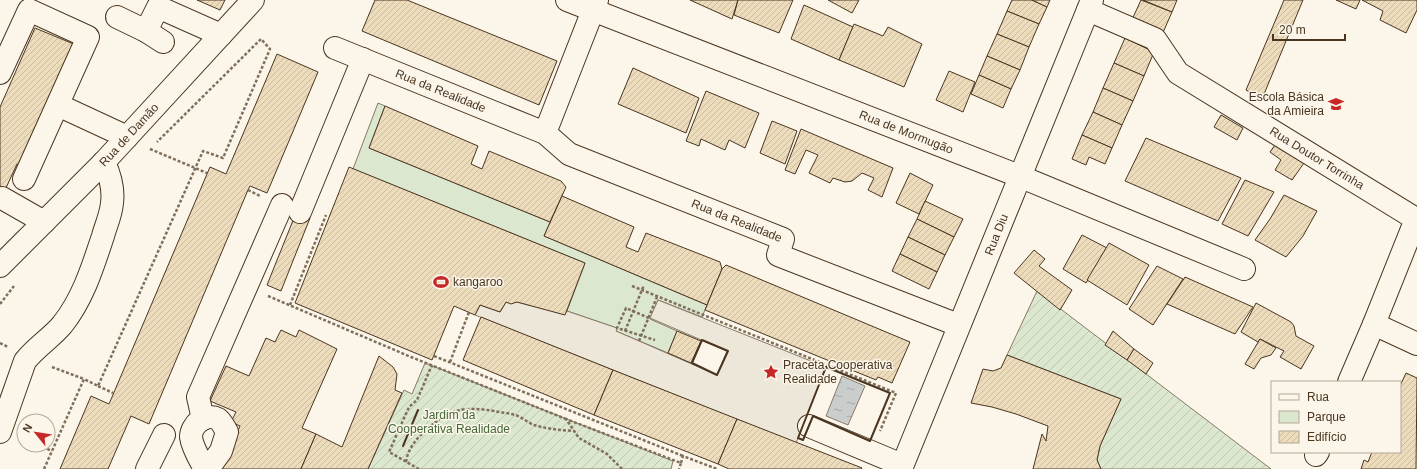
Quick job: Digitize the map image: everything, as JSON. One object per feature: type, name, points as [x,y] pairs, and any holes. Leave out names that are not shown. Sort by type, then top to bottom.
[{"type":"street","name":"Rua de Damão","points":[[0,266],[104,162],[253,0]]},
{"type":"street","name":"Rua de Mormugão","points":[[567,0],[595,5],[1020,176],[1244,270]]},
{"type":"street","points":[[117,17],[154,37],[154,2],[221,35]]},
{"type":"street","points":[[546,133],[595,5]]},
{"type":"street","name":"Rua Diu","points":[[901,467],[1090,5]]},
{"type":"street","name":"Rua Doutor Torrinha","points":[[1090,5],[1154,39],[1178,73],[1416,219],[1349,381]]},
{"type":"street","points":[[0,73],[29,10],[88,37],[24,179]]},
{"type":"street","name":"Rua da Realidade","points":[[335,48],[546,133],[569,154],[783,239],[778,255],[958,325]]},
{"type":"street","points":[[204,419],[198,397],[247,287],[291,208],[363,59]]},
{"type":"street","points":[[58,105],[127,137]]},
{"type":"street","points":[[0,432],[21,369],[28,357],[63,324],[78,299],[94,262],[112,202],[110,175],[104,162]]},
{"type":"street","points":[[2,198],[44,222]]},
{"type":"street","points":[[1374,324],[1417,344]]},
{"type":"street","points":[[210,417],[217,419],[223,424],[227,432],[221,451],[206,469],[191,439],[192,429],[196,424],[210,417]]},
{"type":"street","points":[[809,426],[871,452],[901,467]]},
{"type":"street","points":[[147,469],[164,435]]},
{"type":"path","points":[[98,386],[203,151],[223,158],[270,49],[261,39]]},
{"type":"path","points":[[150,149],[207,173]]},
{"type":"path","points":[[625,331],[644,285]]},
{"type":"path","points":[[632,286],[896,393],[871,452]]},
{"type":"path","points":[[247,287],[432,365],[680,463]]},
{"type":"path","points":[[640,341],[657,297]]},
{"type":"path","points":[[649,318],[626,308],[617,328],[655,340]]},
{"type":"path","points":[[450,362],[470,312]]},
{"type":"path","points":[[434,356],[717,469]]},
{"type":"path","points":[[28,357],[84,379],[113,393]]},
{"type":"path","points":[[419,469],[389,452],[409,407],[417,400],[432,365]]},
{"type":"path","points":[[56,442],[84,379]]},
{"type":"path","points":[[406,462],[409,451],[420,436],[441,417],[459,409],[476,408],[508,414],[518,416],[532,424],[552,429],[574,431]]},
{"type":"path","points":[[566,419],[579,438],[612,458],[622,469]]},
{"type":"path","points":[[44,469],[51,453]]},
{"type":"path","points":[[679,469],[683,456]]},
{"type":"green space","points":[[378,103],[385,106],[369,148],[550,222],[544,236],[707,305],[702,317],[658,300],[650,319],[677,331],[668,353],[616,331],[617,328],[567,311],[585,263],[353,169]]},
{"type":"green space","points":[[1037,291],[1271,469],[1101,469],[1097,460],[1100,446],[1121,399],[1007,355]]},
{"type":"green space","name":"Jardim da Cooperativa Realidade","points":[[425,363],[673,461],[671,469],[368,469],[404,390],[412,394]]},
{"type":"shaded area","name":"Praceta Cooperativa Realidade","points":[[658,300],[826,367],[796,443],[475,315],[480,305],[500,312],[506,302],[517,302],[565,314],[567,311],[617,328],[616,331],[717,375],[727,351],[650,318]]},
{"type":"water","points":[[842,376],[865,386],[848,425],[826,416]]},
{"type":"building","points":[[197,0],[225,0],[220,10]]},
{"type":"building","points":[[375,0],[407,0],[557,61],[539,105],[362,31]]},
{"type":"building","points":[[690,0],[738,0],[732,19]]},
{"type":"building","points":[[738,0],[793,0],[779,33],[734,15]]},
{"type":"building","points":[[828,0],[859,0],[852,13]]},
{"type":"building","points":[[1012,0],[1032,0],[1047,7],[1039,24],[1007,11]]},
{"type":"building","points":[[1032,0],[1050,0],[1047,7]]},
{"type":"building","points":[[1141,0],[1172,12],[1161,37],[1130,24]]},
{"type":"building","points":[[1143,0],[1177,0],[1172,12]]},
{"type":"building","points":[[1284,0],[1303,0],[1262,99],[1246,90]]},
{"type":"building","points":[[1336,0],[1360,0],[1356,9]]},
{"type":"building","points":[[1362,0],[1417,0],[1417,10],[1406,33],[1380,20],[1383,11]]},
{"type":"building","points":[[804,5],[853,27],[839,60],[791,39]]},
{"type":"building","points":[[1007,11],[1039,24],[1029,47],[997,34]]},
{"type":"building","points":[[854,24],[883,36],[888,27],[922,44],[904,87],[839,60]]},
{"type":"building","points":[[35,28],[76,45],[22,166],[17,164],[0,201],[0,107]]},
{"type":"building","points":[[997,34],[1029,47],[1020,70],[987,56]]},
{"type":"building","points":[[1125,38],[1154,52],[1144,76],[1114,63]]},
{"type":"building","points":[[277,54],[318,72],[267,193],[250,186],[248,190],[149,424],[131,416],[108,469],[60,469],[91,396],[109,404],[210,167],[226,174]]},
{"type":"building","points":[[987,56],[1020,70],[1011,89],[979,75]]},
{"type":"building","points":[[1114,63],[1144,76],[1133,101],[1103,88]]},
{"type":"building","points":[[633,68],[699,98],[686,133],[618,104]]},
{"type":"building","points":[[949,71],[975,82],[963,112],[936,100]]},
{"type":"building","points":[[979,75],[1011,89],[1003,108],[971,94]]},
{"type":"building","points":[[1103,88],[1133,101],[1122,125],[1093,112]]},
{"type":"building","points":[[706,91],[759,113],[745,148],[729,140],[725,150],[701,139],[699,146],[686,141]]},
{"type":"building","points":[[385,106],[478,146],[471,164],[482,169],[489,151],[561,181],[566,187],[550,222],[369,148]]},
{"type":"building","points":[[1093,112],[1122,125],[1112,148],[1082,135]]},
{"type":"building","points":[[1221,115],[1243,128],[1237,140],[1214,127]]},
{"type":"building","points":[[772,121],[797,131],[785,164],[760,153]]},
{"type":"building","points":[[801,129],[893,168],[882,197],[868,190],[874,178],[862,173],[852,181],[845,182],[833,178],[830,183],[809,173],[818,155],[806,150],[795,174],[785,170]]},
{"type":"building","points":[[1082,135],[1112,148],[1105,164],[1089,157],[1086,165],[1072,159]]},
{"type":"building","points":[[1146,138],[1241,178],[1218,221],[1125,181]]},
{"type":"building","points":[[1275,145],[1304,163],[1292,180],[1275,170],[1281,160],[1270,152]]},
{"type":"building","name":"kangaroo","points":[[349,167],[585,263],[565,315],[517,302],[511,304],[506,302],[500,312],[480,305],[475,315],[454,306],[432,360],[295,303]]},
{"type":"building","points":[[910,173],[933,185],[919,214],[896,203]]},
{"type":"building","points":[[1245,180],[1274,192],[1248,236],[1222,224]]},
{"type":"building","points":[[1284,195],[1317,211],[1303,236],[1286,257],[1255,240],[1270,219]]},
{"type":"building","points":[[562,196],[634,227],[626,247],[638,252],[646,233],[720,262],[722,269],[707,305],[544,236]]},
{"type":"building","points":[[925,201],[963,219],[954,237],[917,219]]},
{"type":"building","points":[[296,213],[310,218],[281,291],[267,285]]},
{"type":"building","points":[[917,219],[954,237],[945,255],[908,237]]},
{"type":"building","points":[[1082,235],[1107,248],[1086,283],[1063,269]]},
{"type":"building","points":[[908,237],[945,255],[937,272],[900,254]]},
{"type":"building","points":[[1109,243],[1149,265],[1127,305],[1087,280]]},
{"type":"building","points":[[1034,250],[1045,259],[1039,266],[1072,290],[1060,310],[1014,273]]},
{"type":"building","points":[[900,254],[937,272],[929,289],[892,271]]},
{"type":"building","points":[[726,265],[910,342],[892,383],[878,377],[876,380],[705,310],[722,269]]},
{"type":"building","points":[[1157,266],[1183,279],[1153,325],[1129,309]]},
{"type":"building","points":[[1185,277],[1253,307],[1235,334],[1167,304]]},
{"type":"building","points":[[1256,303],[1291,322],[1294,326],[1296,336],[1314,346],[1301,369],[1280,357],[1284,351],[1260,339],[1258,342],[1241,332]]},
{"type":"building","points":[[481,317],[613,370],[594,415],[463,360]]},
{"type":"building","points":[[281,330],[296,337],[299,330],[337,349],[302,428],[316,434],[301,469],[222,469],[240,426],[231,422],[236,412],[210,401],[226,366],[249,376],[266,338],[275,342]]},
{"type":"building","points":[[677,331],[701,341],[691,363],[668,353]]},
{"type":"building","points":[[1113,331],[1134,349],[1127,360],[1105,345]]},
{"type":"building","points":[[1260,339],[1276,348],[1271,355],[1261,358],[1254,369],[1245,364]]},
{"type":"building","points":[[1134,349],[1153,363],[1146,374],[1127,360]]},
{"type":"building","points":[[1007,355],[1121,399],[1100,446],[1097,460],[1101,469],[1033,469],[1042,434],[1046,441],[1048,426],[1016,414],[971,403],[983,369],[993,371],[1001,368]]},
{"type":"building","points":[[379,356],[393,367],[397,374],[395,390],[402,393],[368,469],[301,469],[316,434],[342,447]]},
{"type":"building","points":[[613,370],[737,419],[718,464],[594,415]]},
{"type":"building","points":[[1406,373],[1417,378],[1416,469],[1361,469],[1364,460],[1368,462],[1372,453],[1401,453],[1401,384]]},
{"type":"building","points":[[737,419],[862,468],[729,469],[718,464]]},
{"type":"wall","points":[[702,340],[728,351],[717,375],[692,363],[702,340]]},
{"type":"wall","points":[[826,367],[890,393],[870,441],[813,416],[803,440],[798,438],[826,367]]},
{"type":"wall","points":[[403,446],[418,410]]},
{"type":"place","name":"Escola Básica da Amieira","points":[[1336,104]]},
{"type":"place","name":"kangaroo","points":[[441,282]]},
{"type":"place","name":"Praceta Cooperativa Realidade","points":[[771,372]]}]
